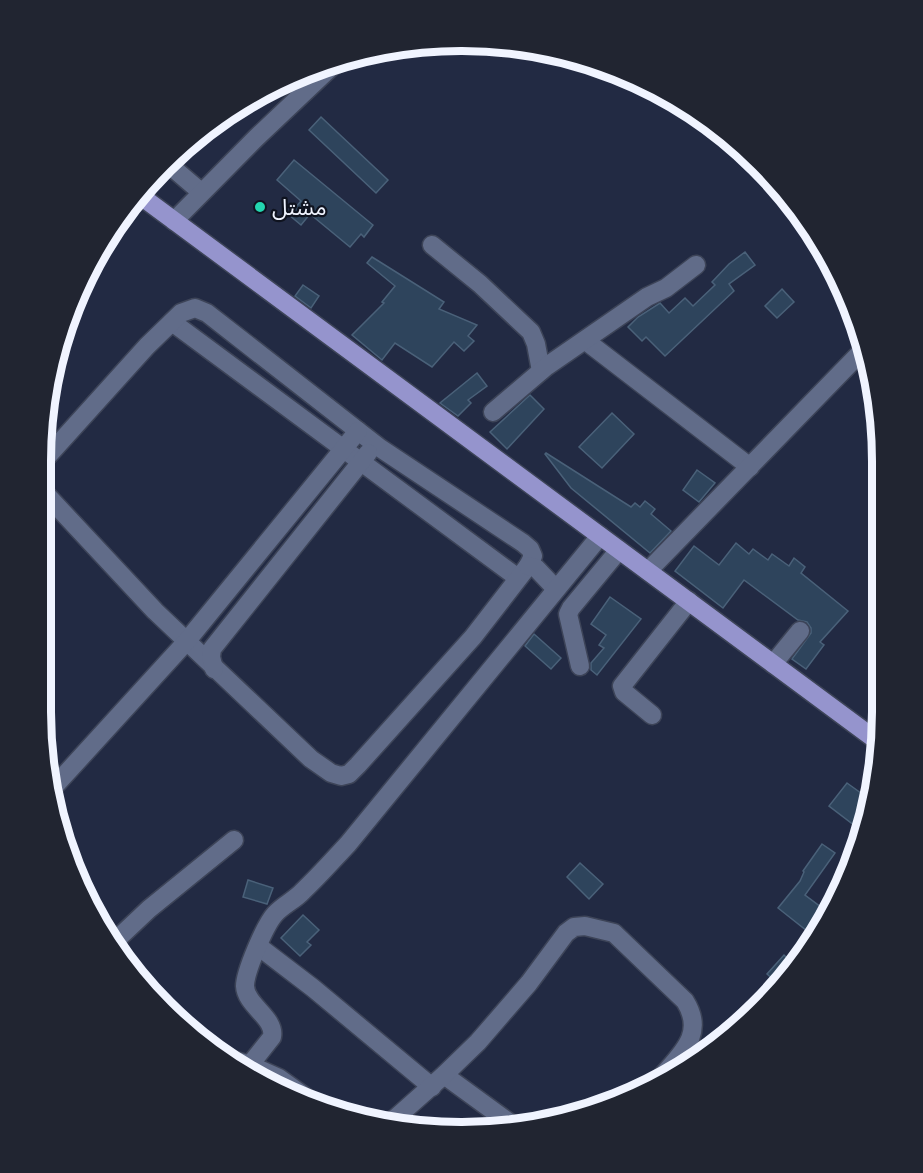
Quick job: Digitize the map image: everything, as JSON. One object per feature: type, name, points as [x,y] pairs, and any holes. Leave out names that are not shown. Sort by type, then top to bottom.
[{"type":"main road","points":[[146,200],[871,736]]},
{"type":"street","points":[[174,220],[322,76]]},
{"type":"street","points":[[174,169],[201,192]]},
{"type":"street","points":[[432,244],[480,284],[531,332],[536,344],[541,371]]},
{"type":"street","points":[[493,412],[541,371],[647,297],[666,288],[696,265]]},
{"type":"street","points":[[51,451],[147,346],[187,310],[195,308],[207,313],[375,444],[530,549],[533,556],[473,637],[349,774],[341,776],[331,773],[311,759],[214,669],[155,611],[51,500]]},
{"type":"street","points":[[172,322],[361,462],[523,572]]},
{"type":"street","points":[[586,341],[750,467]]},
{"type":"street","points":[[648,570],[858,354]]},
{"type":"street","points":[[58,783],[186,642],[358,431]]},
{"type":"street","points":[[214,669],[212,649],[375,444]]},
{"type":"street","points":[[251,1064],[272,1037],[273,1032],[252,1003],[245,988],[249,966],[271,919],[303,891],[348,844],[600,536]]},
{"type":"street","points":[[580,666],[568,614],[619,550]]},
{"type":"street","points":[[523,572],[536,568],[556,589]]},
{"type":"street","points":[[652,715],[624,692],[622,686],[689,601]]},
{"type":"street","points":[[773,664],[800,631]]},
{"type":"street","points":[[119,938],[149,909],[234,840]]},
{"type":"street","points":[[397,1116],[438,1081],[503,1016],[566,933],[574,927],[604,929],[622,939],[685,1001],[691,1010],[695,1024],[692,1037],[670,1065]]},
{"type":"street","points":[[258,946],[438,1081],[503,1119]]},
{"type":"building","points":[[321,117],[388,180],[376,193],[309,130]]},
{"type":"building","points":[[294,160],[373,225],[364,237],[361,234],[350,247],[310,214],[301,225],[289,215],[301,201],[277,180]]},
{"type":"building","points":[[745,252],[755,265],[729,284],[734,291],[665,356],[646,337],[642,341],[628,327],[638,317],[660,303],[669,313],[685,298],[693,306],[715,285],[712,282],[729,264]]},
{"type":"building","points":[[372,257],[444,302],[439,309],[477,325],[468,336],[474,341],[464,351],[454,342],[432,367],[395,343],[382,360],[352,335],[384,303],[382,302],[395,286],[367,263]]},
{"type":"building","points":[[303,285],[319,296],[311,308],[295,296]]},
{"type":"building","points":[[782,289],[794,302],[777,318],[765,306]]},
{"type":"building","points":[[477,373],[487,386],[468,400],[471,403],[458,416],[440,403]]},
{"type":"building","points":[[530,395],[544,409],[507,449],[490,432]]},
{"type":"building","points":[[612,413],[634,434],[602,468],[579,447]]},
{"type":"building","points":[[546,453],[631,507],[635,503],[640,507],[645,501],[655,509],[651,514],[671,531],[650,553],[571,488]]},
{"type":"building","points":[[697,470],[715,483],[699,502],[683,490]]},
{"type":"building","points":[[736,543],[749,554],[753,549],[768,560],[772,554],[789,566],[794,558],[805,567],[801,573],[848,611],[820,642],[824,645],[806,669],[792,659],[811,633],[807,622],[798,620],[744,580],[723,608],[675,571],[694,546],[719,565]]},
{"type":"building","points":[[610,597],[641,619],[597,675],[591,670],[591,663],[604,648],[599,645],[606,635],[591,624]]},
{"type":"building","points":[[534,634],[561,658],[551,669],[525,646]]},
{"type":"building","points":[[847,783],[863,795],[855,826],[829,806]]},
{"type":"building","points":[[822,844],[835,853],[805,895],[822,908],[808,932],[778,908],[800,881],[803,871]]},
{"type":"building","points":[[580,863],[603,884],[589,899],[567,877]]},
{"type":"building","points":[[248,880],[273,888],[267,904],[243,897]]},
{"type":"building","points":[[303,915],[319,930],[307,942],[311,945],[300,956],[281,938]]},
{"type":"building","points":[[784,955],[788,959],[772,979],[767,974]]},
{"type":"place","name":"مشتل","points":[[260,207]]}]
